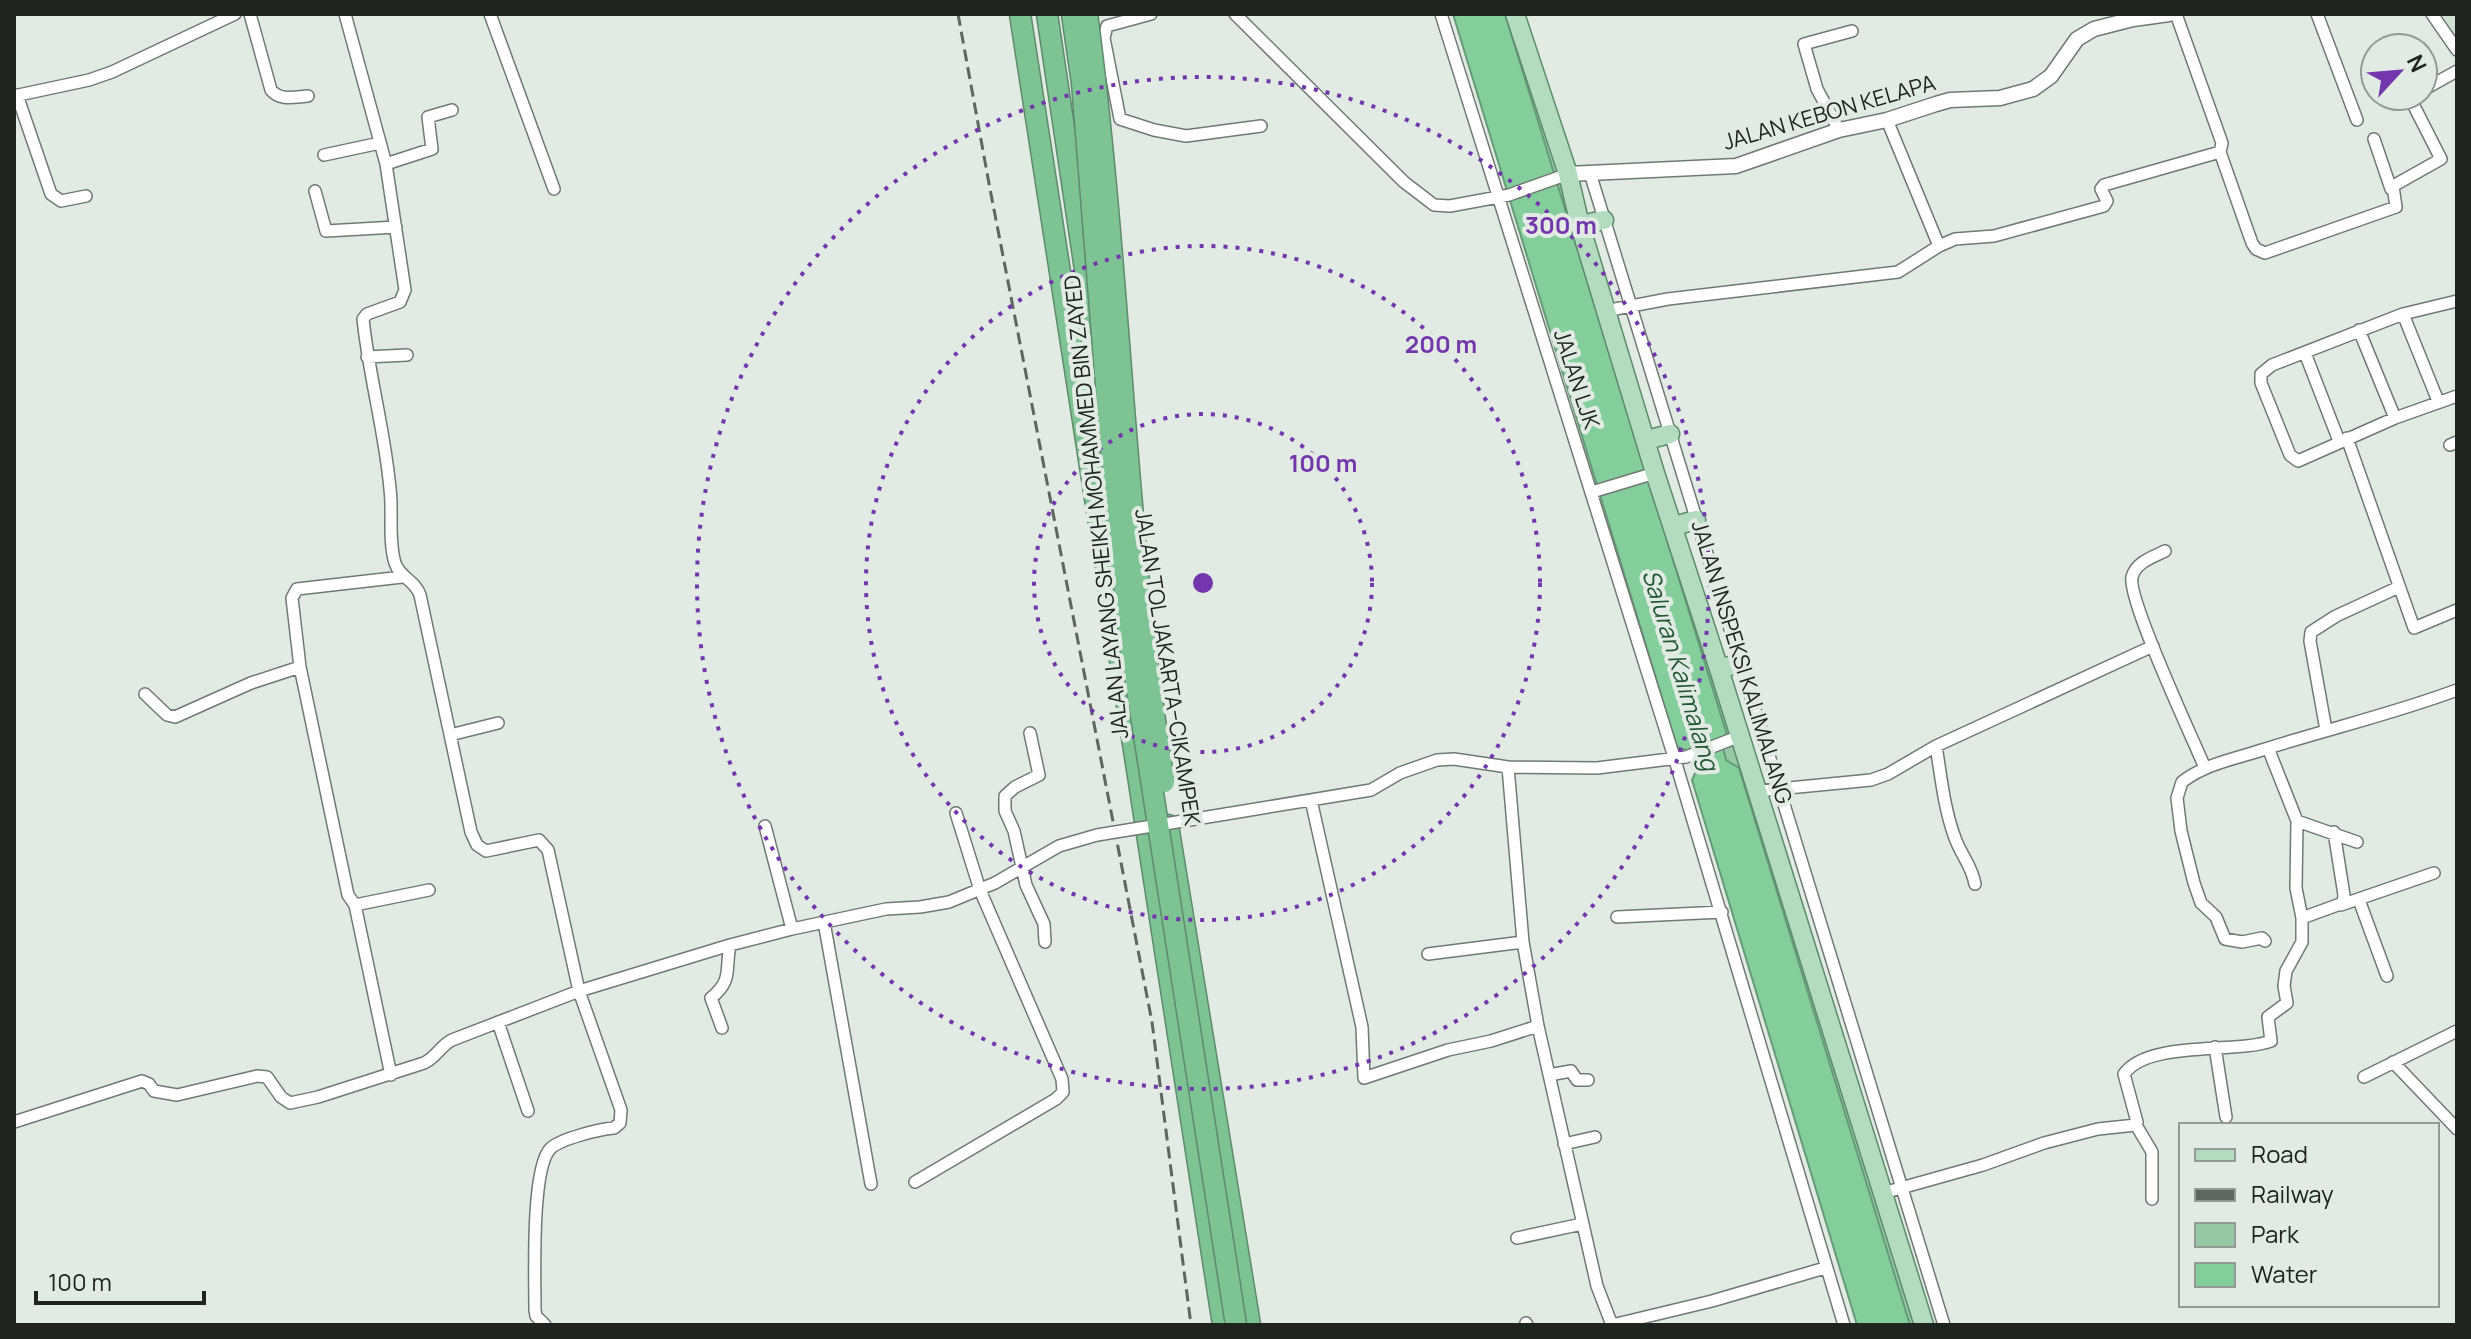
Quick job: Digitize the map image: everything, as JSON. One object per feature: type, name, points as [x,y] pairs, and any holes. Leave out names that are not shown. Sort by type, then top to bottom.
[{"type":"highway","name":"JALAN TOL JAKARTA–CIKAMPEK","points":[[1020,14],[1223,1325]]},
{"type":"highway","name":"JALAN TOL JAKARTA–CIKAMPEK","points":[[1047,14],[1147,699],[1250,1325]]},
{"type":"highway","name":"JALAN LAYANG SHEIKH MOHAMMED BIN ZAYED","points":[[1072,14],[1082,83],[1130,645],[1236,1325]]},
{"type":"highway","name":"JALAN LAYANG SHEIKH MOHAMMED BIN ZAYED","points":[[1087,14],[1096,85],[1127,459],[1160,756],[1250,1325]]},
{"type":"main road","name":"JALAN INSPEKSI KALIMALANG","points":[[1515,14],[1646,440],[1652,474],[1674,526],[1719,669],[1731,740],[1757,791],[1892,1191],[1924,1325]]},
{"type":"main road","points":[[1580,225],[1604,220]]},
{"type":"main road","points":[[1646,440],[1670,434]]},
{"type":"main road","points":[[1674,526],[1696,520]]},
{"type":"main road","points":[[1719,669],[1740,663]]},
{"type":"street","points":[[86,196],[61,201],[51,194],[15,96],[112,72],[235,14]]},
{"type":"street","points":[[250,14],[271,90],[276,96],[284,98],[308,96]]},
{"type":"street","points":[[490,14],[554,189]]},
{"type":"street","points":[[1151,14],[1107,26],[1104,38],[1120,119],[1186,136],[1261,126]]},
{"type":"street","points":[[1235,14],[1420,196],[1434,205],[1450,206],[1503,196],[1563,176]]},
{"type":"street","name":"JALAN LJK","points":[[1441,14],[1503,196],[1680,757],[1722,912],[1844,1325]]},
{"type":"street","name":"JALAN KEBON KELAPA","points":[[1563,176],[1736,166],[1839,130],[1887,120],[1950,100],[2000,98],[2033,89],[2051,76],[2077,39],[2094,29],[2169,14]]},
{"type":"street","points":[[2176,14],[2222,143],[2220,152],[2256,249],[2265,253],[2395,208],[2374,139]]},
{"type":"street","points":[[2317,14],[2357,120]]},
{"type":"street","points":[[2432,14],[2457,50]]},
{"type":"street","points":[[347,15],[386,164],[404,298],[364,316],[367,357],[390,488],[395,563],[402,577],[413,583],[420,595],[471,832],[480,849],[493,851],[539,840],[548,850],[579,991],[621,1110],[620,1123],[614,1128],[552,1146],[546,1155],[539,1193],[535,1251],[535,1310],[536,1316],[545,1325]]},
{"type":"street","points":[[1839,130],[1817,89],[1804,44],[1852,31]]},
{"type":"street","points":[[2439,81],[2457,71]]},
{"type":"street","points":[[386,164],[432,149],[428,117],[452,110]]},
{"type":"street","points":[[2391,189],[2441,159],[2417,112]]},
{"type":"street","points":[[1887,120],[1939,246]]},
{"type":"street","points":[[324,155],[380,143]]},
{"type":"street","points":[[1605,311],[1668,299],[1898,272],[1955,239],[1994,236],[2104,206],[2107,201],[2101,189],[2104,185],[2220,152]]},
{"type":"street","name":"JALAN INSPEKSI KALIMALANG","points":[[1590,173],[1779,789],[1892,1191],[1944,1325]]},
{"type":"street","points":[[315,191],[326,231],[396,227]]},
{"type":"street","points":[[2457,302],[2403,314],[2359,330],[2266,369],[2261,374],[2261,383],[2290,455],[2298,461],[2395,418],[2457,396]]},
{"type":"street","points":[[2403,314],[2438,401]]},
{"type":"street","points":[[2359,330],[2395,418]]},
{"type":"street","points":[[2305,353],[2343,440],[2414,628],[2457,610]]},
{"type":"street","points":[[367,357],[407,355]]},
{"type":"street","points":[[1595,492],[1652,474]]},
{"type":"street","points":[[2165,551],[2140,563],[2132,577],[2135,596],[2205,768]]},
{"type":"street","points":[[391,1075],[355,905],[348,895],[300,667],[292,598],[297,589],[402,577]]},
{"type":"street","points":[[2326,730],[2311,632],[2336,616],[2399,587]]},
{"type":"street","points":[[1757,791],[1871,780],[1888,774],[1936,746],[2153,646]]},
{"type":"street","points":[[145,694],[167,715],[175,717],[251,683],[300,667]]},
{"type":"street","points":[[2265,941],[2262,938],[2242,942],[2225,939],[2216,917],[2207,911],[2197,894],[2181,831],[2177,798],[2182,782],[2205,768],[2326,730],[2401,711],[2457,690]]},
{"type":"street","points":[[450,735],[498,723]]},
{"type":"street","points":[[1030,733],[1039,775],[1015,787],[1005,796],[1005,811],[1014,831],[1026,885],[1044,924],[1045,942]]},
{"type":"street","points":[[14,1122],[142,1081],[154,1091],[177,1095],[257,1076],[267,1077],[281,1097],[290,1103],[391,1075],[433,1059],[443,1045],[579,991],[792,929],[886,909],[949,902],[980,890],[1075,840],[1097,835],[1371,790],[1400,773],[1437,760],[1454,759],[1508,767],[1597,768],[1680,757],[1731,740]]},
{"type":"street","points":[[1936,746],[1949,822],[1955,840],[1970,865],[1975,884]]},
{"type":"street","points":[[2152,1199],[2152,1152],[2136,1125],[2126,1087],[2126,1070],[2152,1056],[2271,1041],[2268,1017],[2287,1003],[2284,986],[2286,971],[2302,942],[2302,918],[2296,888],[2297,821],[2268,748]]},
{"type":"street","points":[[1508,767],[1523,942],[1538,1026],[1597,1286],[1612,1325],[1712,1301],[1825,1268]]},
{"type":"street","points":[[1311,800],[1362,1027],[1364,1078],[1448,1050],[1538,1026]]},
{"type":"street","points":[[915,1182],[1063,1092],[1062,1079],[980,890],[956,813]]},
{"type":"street","points":[[2297,821],[2357,842]]},
{"type":"street","points":[[765,826],[792,929]]},
{"type":"street","points":[[2334,832],[2344,895],[2341,905]]},
{"type":"street","points":[[2302,918],[2434,873]]},
{"type":"street","points":[[355,905],[429,890]]},
{"type":"street","points":[[2359,900],[2387,976]]},
{"type":"street","points":[[1617,917],[1722,912]]},
{"type":"street","points":[[824,922],[871,1184]]},
{"type":"street","points":[[1428,954],[1523,942]]},
{"type":"street","points":[[722,1028],[711,998],[723,988],[729,976],[727,962],[730,945]]},
{"type":"street","points":[[498,1022],[528,1111]]},
{"type":"street","points":[[2364,1077],[2457,1032]]},
{"type":"street","points":[[2215,1047],[2226,1117]]},
{"type":"street","points":[[2393,1062],[2457,1129]]},
{"type":"street","points":[[1549,1075],[1571,1071],[1577,1080],[1588,1080]]},
{"type":"street","points":[[1892,1191],[1983,1165],[2044,1143],[2098,1129],[2136,1125]]},
{"type":"street","points":[[1564,1144],[1595,1137]]},
{"type":"street","points":[[1517,1238],[1582,1224]]},
{"type":"shaded area","points":[[2433,14],[2457,14],[2457,50]]},
{"type":"green space","points":[[1505,14],[1515,14],[1924,1325],[1910,1325],[1739,769],[1726,760],[1722,744],[1727,735]]},
{"type":"water","name":"Saluran Kalimalang","points":[[1453,14],[1505,14],[1727,735],[1722,744],[1726,760],[1739,768],[1910,1325],[1857,1325],[1692,780],[1696,771],[1689,751],[1677,747]]},
{"type":"railway","points":[[958,14],[1152,1022],[1191,1325]]}]
